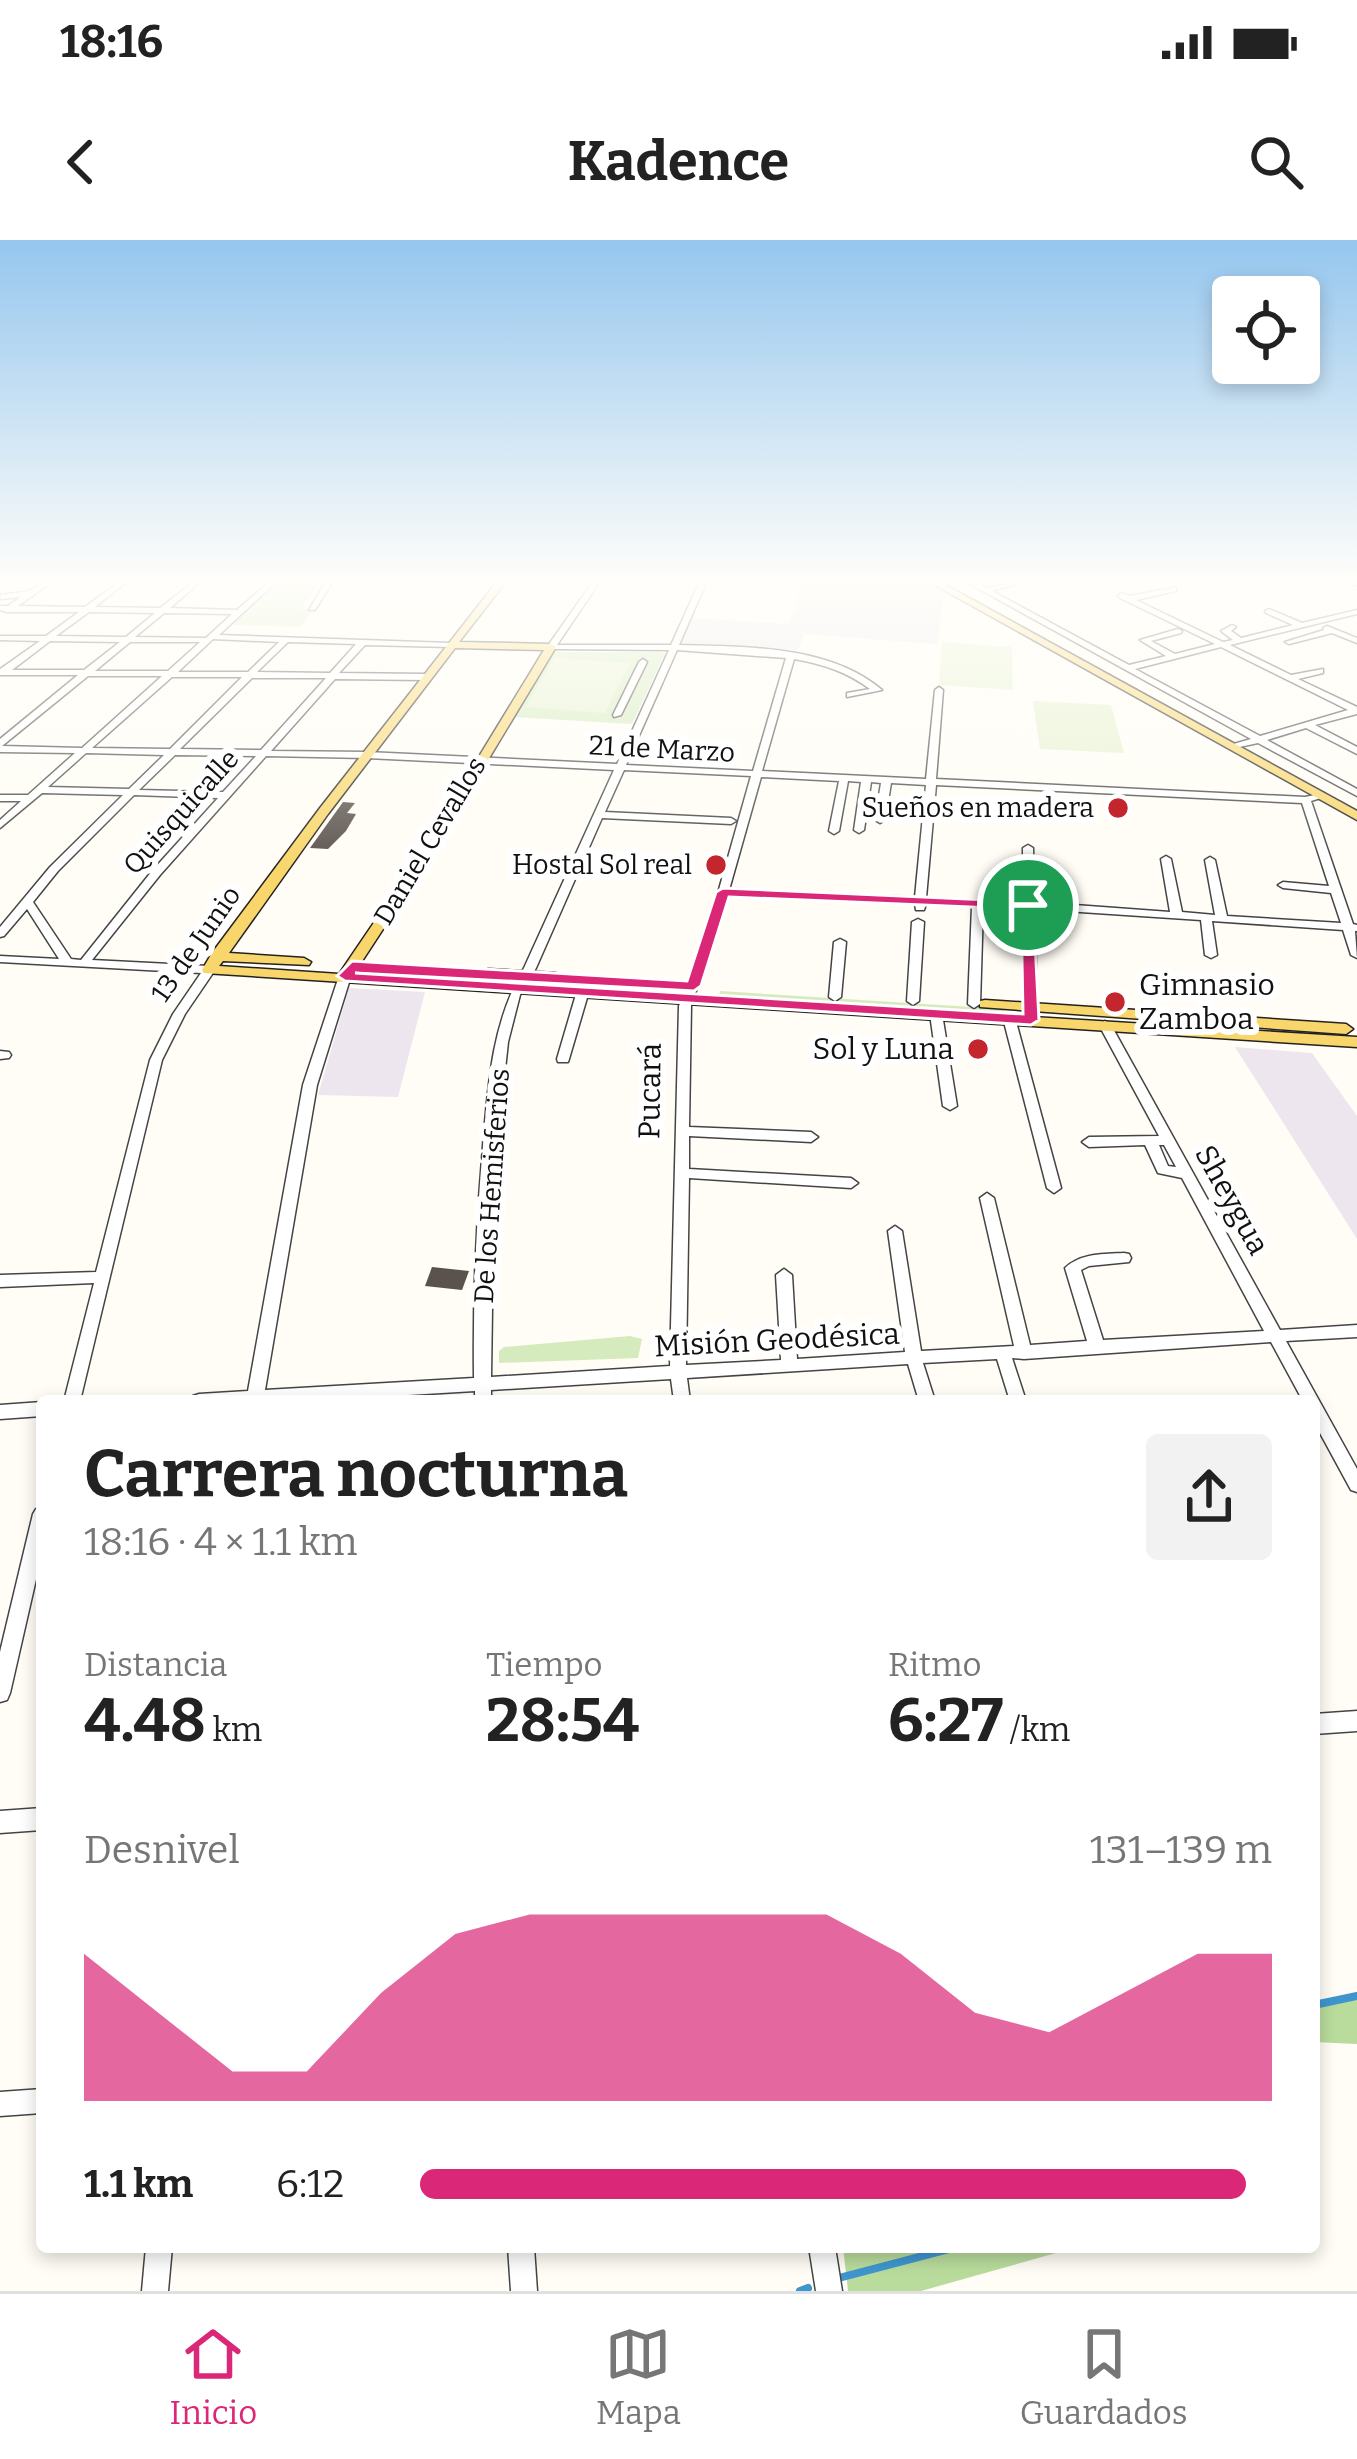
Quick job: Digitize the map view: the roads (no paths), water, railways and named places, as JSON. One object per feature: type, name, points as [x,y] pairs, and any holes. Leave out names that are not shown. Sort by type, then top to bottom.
[{"type":"main road","name":"13 de Junio","points":[[213,963],[424,679]]},
{"type":"main road","name":"Daniel Cevallos","points":[[349,971],[530,679]]},
{"type":"main road","points":[[1119,679],[1357,806]]},
{"type":"main road","points":[[1249,745],[1357,816]]},
{"type":"main road","points":[[213,963],[692,992],[936,1014],[1009,1018],[1031,1013],[1357,1030]]},
{"type":"main road","points":[[518,981],[583,992],[974,1004],[1105,1025],[1357,1042]]},
{"type":"street","points":[[0,746],[79,679]]},
{"type":"street","points":[[0,824],[165,679]]},
{"type":"street","points":[[0,934],[54,869],[247,679]]},
{"type":"street","name":"Quisquicalle","points":[[85,962],[331,679]]},
{"type":"street","points":[[617,715],[634,679]]},
{"type":"street","name":"De los Hemisferios","points":[[483,1395],[493,1098],[518,981],[530,968],[659,679]]},
{"type":"street","name":"Pucará","points":[[681,1395],[685,1006],[784,679]]},
{"type":"street","points":[[850,695],[878,690],[866,679]]},
{"type":"street","points":[[1144,679],[1249,745],[1357,793]]},
{"type":"street","points":[[1291,679],[1357,712]]},
{"type":"street","points":[[913,1000],[908,967],[919,911],[939,690]]},
{"type":"street","points":[[628,691],[652,693]]},
{"type":"street","points":[[1249,745],[1357,712]]},
{"type":"street","points":[[1312,727],[1357,751]]},
{"type":"street","name":"21 de Marzo","points":[[0,746],[367,755],[1306,800],[1321,796]]},
{"type":"street","points":[[835,831],[844,779]]},
{"type":"street","points":[[859,830],[866,780]]},
{"type":"street","points":[[880,820],[886,781]]},
{"type":"street","points":[[0,798],[226,795]]},
{"type":"street","points":[[1306,800],[1352,928],[1357,955]]},
{"type":"street","points":[[598,814],[731,821]]},
{"type":"street","points":[[1028,848],[1031,1013]]},
{"type":"street","points":[[1166,859],[1178,917]]},
{"type":"street","points":[[1210,860],[1222,920]]},
{"type":"street","points":[[1283,885],[1336,890]]},
{"type":"street","points":[[723,892],[919,911],[978,903],[1352,928]]},
{"type":"street","points":[[974,1004],[978,903]]},
{"type":"street","points":[[29,904],[66,961]]},
{"type":"street","points":[[1206,919],[1211,955]]},
{"type":"street","points":[[836,997],[840,942]]},
{"type":"street","points":[[0,959],[213,963]]},
{"type":"street","name":"13 de Junio","points":[[73,1395],[155,1060],[213,963]]},
{"type":"street","name":"Daniel Cevallos","points":[[256,1395],[310,1085],[349,971]]},
{"type":"street","points":[[562,1059],[583,992]]},
{"type":"street","points":[[936,1014],[950,1106]]},
{"type":"street","points":[[1009,1018],[1054,1188]]},
{"type":"street","name":"Sheygua","points":[[1105,1025],[1160,1143],[1186,1174],[1308,1395]]},
{"type":"street","points":[[682,1131],[811,1137]]},
{"type":"street","points":[[1089,1142],[1160,1143]]},
{"type":"street","points":[[681,1173],[851,1183]]},
{"type":"street","points":[[987,1198],[1024,1353]]},
{"type":"street","points":[[895,1231],[914,1359],[925,1395]]},
{"type":"street","points":[[1097,1348],[1073,1268],[1086,1261],[1124,1258]]},
{"type":"street","points":[[784,1276],[789,1366]]},
{"type":"street","points":[[0,1281],[99,1277]]},
{"type":"street","name":"Misión Geodésica","points":[[318,1395],[1357,1331]]},
{"type":"street","points":[[1003,1354],[1016,1395]]},
{"type":"street","points":[[0,1412],[36,1409]]},
{"type":"street","name":"Sheygua","points":[[1320,1417],[1357,1485]]},
{"type":"street","points":[[0,1693],[36,1540]]},
{"type":"street","points":[[1320,1724],[1357,1721]]},
{"type":"street","points":[[0,1822],[36,1820]]},
{"type":"street","points":[[0,2104],[36,2101]]},
{"type":"street","points":[[155,2291],[158,2253]]},
{"type":"street","points":[[521,2253],[524,2291]]},
{"type":"street","points":[[823,2253],[830,2291]]},
{"type":"waterway","points":[[1320,2004],[1357,1996]]},
{"type":"waterway","points":[[835,2279],[934,2253]]},
{"type":"waterway","points":[[800,2291],[808,2288]]},
{"type":"place","name":"Sueños en madera","points":[[1118,808]]},
{"type":"place","name":"Hostal Sol real","points":[[716,865]]},
{"type":"place","name":"Gimnasio Zamboa","points":[[1115,1002]]},
{"type":"place","name":"Sol y Luna","points":[[978,1049]]}]
